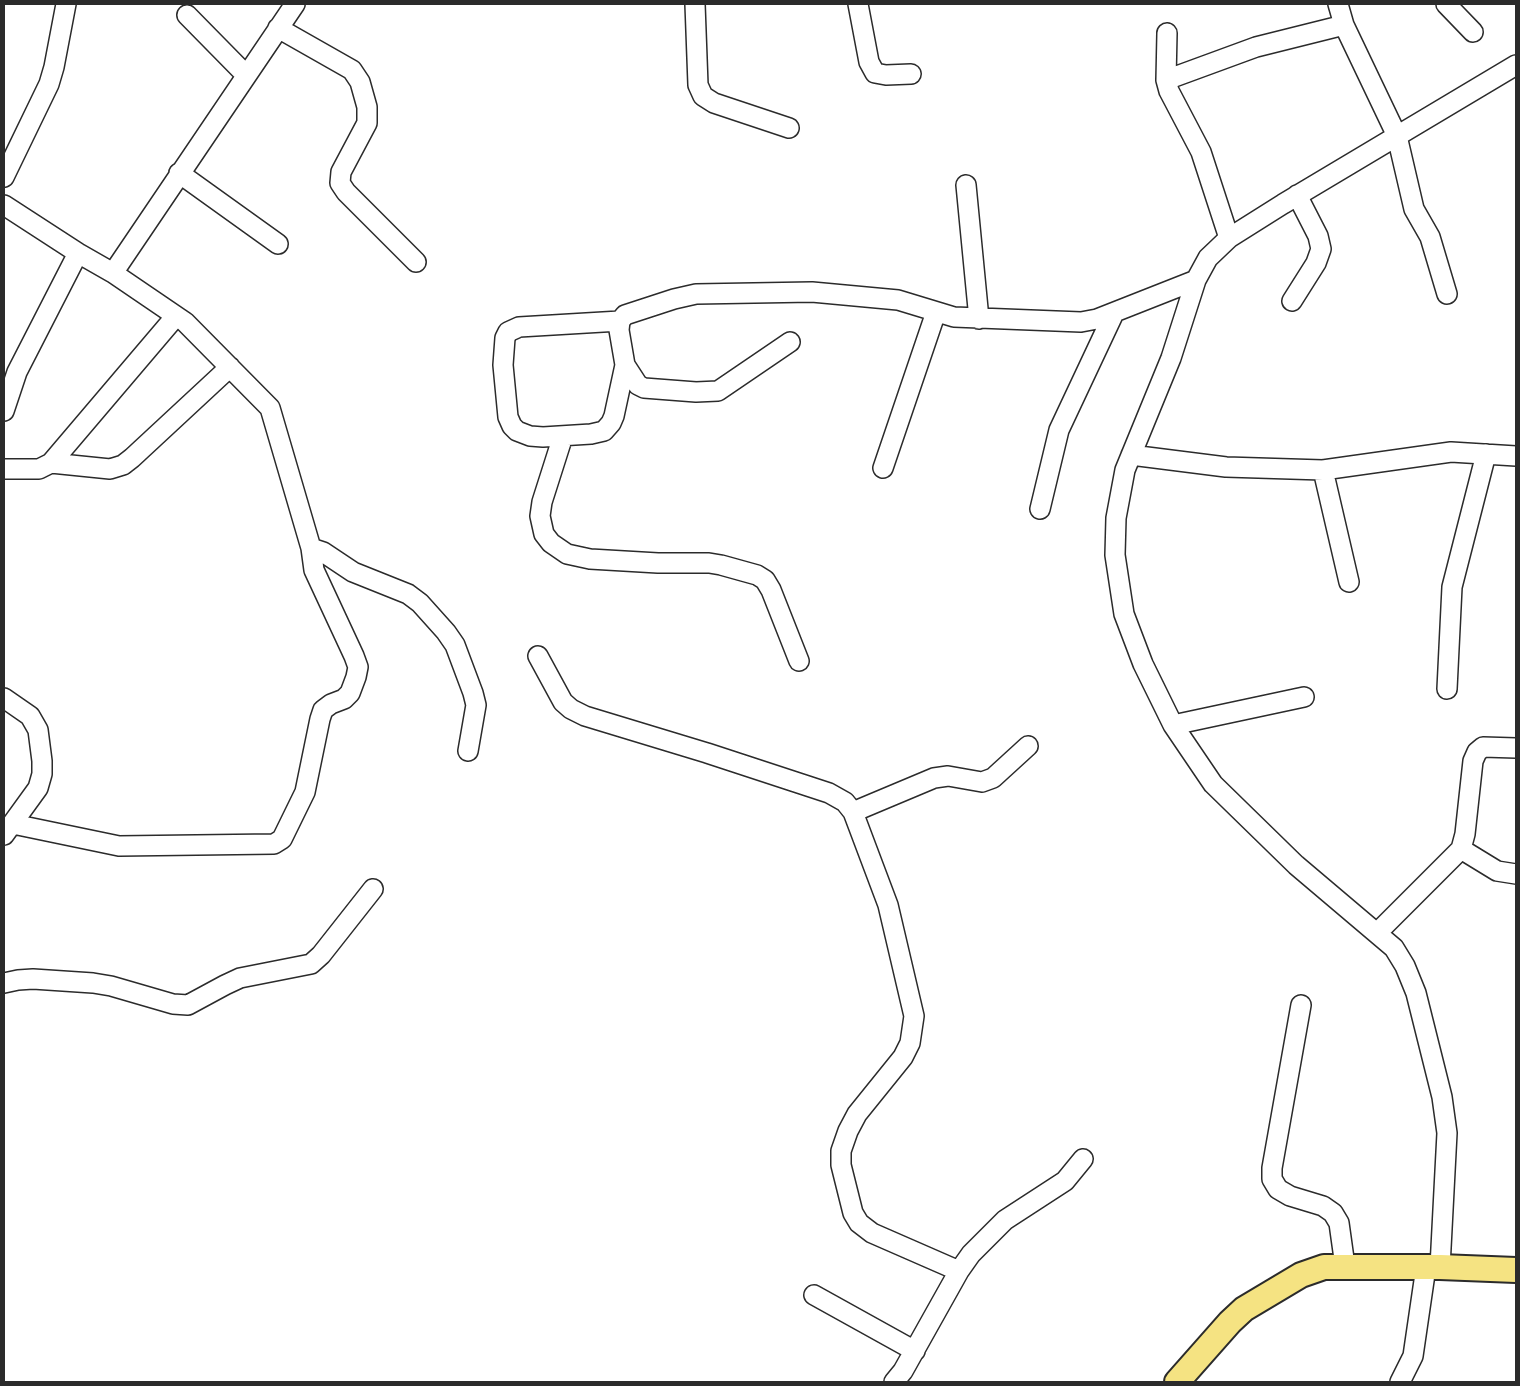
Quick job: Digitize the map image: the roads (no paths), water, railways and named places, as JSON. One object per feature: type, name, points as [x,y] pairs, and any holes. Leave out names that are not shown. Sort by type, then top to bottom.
[{"type":"main road","points":[[1177,1382],[1230,1322],[1244,1309],[1301,1275],[1324,1267],[1433,1267],[1516,1270]]},
{"type":"street","points":[[4,177],[49,84],[66,4]]},
{"type":"street","points":[[113,273],[295,4]]},
{"type":"street","points":[[695,4],[698,85],[702,96],[714,103],[789,128]]},
{"type":"street","points":[[858,4],[869,62],[875,73],[886,75],[911,74]]},
{"type":"street","points":[[1338,4],[1344,25],[1397,136],[1414,209],[1430,237],[1447,294]]},
{"type":"street","points":[[1446,4],[1473,32]]},
{"type":"street","points":[[188,15],[246,75]]},
{"type":"street","points":[[1166,80],[1256,47],[1344,25]]},
{"type":"street","points":[[278,28],[352,70],[360,82],[367,107],[367,123],[342,172],[340,183],[346,192],[416,262]]},
{"type":"street","points":[[1167,33],[1166,80],[1169,91],[1201,152],[1229,238]]},
{"type":"street","points":[[1400,1382],[1413,1356],[1433,1267],[1446,1133],[1442,1097],[1416,993],[1405,966],[1394,948],[1378,932],[1296,865],[1213,784],[1173,725],[1143,664],[1124,614],[1115,555],[1116,518],[1125,470],[1170,358],[1196,280],[1208,258],[1229,238],[1516,65]]},
{"type":"street","points":[[179,173],[278,244]]},
{"type":"street","points":[[966,185],[978,319]]},
{"type":"street","points":[[1292,301],[1316,263],[1321,249],[1318,236],[1298,195]]},
{"type":"street","points":[[4,205],[78,253],[113,273],[192,328],[270,408],[311,548],[314,570],[358,667],[350,693],[344,699],[331,704],[323,710],[305,792],[282,838],[274,844],[266,845],[119,846],[8,829],[38,788],[42,774],[42,761],[38,730],[30,716],[4,698]]},
{"type":"street","points":[[4,411],[17,372],[78,253]]},
{"type":"street","points":[[620,321],[519,327],[508,332],[505,338],[502,365],[508,417],[512,426],[517,431],[530,436],[563,436],[592,434],[604,431],[614,416],[625,365],[619,330],[620,321],[625,315],[696,294],[812,292],[898,300],[954,317],[1081,322],[1098,319],[1196,280]]},
{"type":"street","points":[[883,468],[936,312]]},
{"type":"street","points":[[1040,510],[1059,430],[1114,313]]},
{"type":"street","points":[[4,468],[39,469],[51,463],[176,316]]},
{"type":"street","points":[[625,365],[638,385],[644,388],[696,392],[718,391],[790,342]]},
{"type":"street","points":[[51,463],[110,469],[123,465],[230,367]]},
{"type":"street","points":[[563,436],[542,502],[540,516],[544,534],[551,543],[567,554],[590,559],[658,563],[709,563],[757,575],[765,580],[771,590],[799,662]]},
{"type":"street","points":[[1131,455],[1226,467],[1323,470],[1451,452],[1516,456]]},
{"type":"street","points":[[1448,689],[1452,588],[1486,454]]},
{"type":"street","points":[[1323,470],[1349,582]]},
{"type":"street","points":[[311,548],[323,552],[353,572],[408,594],[420,603],[446,632],[455,645],[476,705],[468,751]]},
{"type":"street","points":[[538,656],[563,702],[571,709],[585,716],[829,793],[845,802],[853,812],[888,905],[914,1016],[910,1043],[903,1057],[857,1114],[848,1131],[841,1151],[841,1165],[853,1213],[859,1223],[872,1233],[959,1271]]},
{"type":"street","points":[[1173,725],[1304,696]]},
{"type":"street","points":[[853,812],[934,778],[948,776],[982,782],[993,778],[1028,746]]},
{"type":"street","points":[[1378,932],[1462,848],[1473,760],[1477,752],[1483,747],[1516,748]]},
{"type":"street","points":[[1462,848],[1497,870],[1516,874]]},
{"type":"street","points":[[4,983],[33,979],[93,983],[111,986],[173,1004],[188,1005],[240,978],[311,964],[321,955],[373,889]]},
{"type":"street","points":[[1301,1005],[1272,1168],[1272,1179],[1278,1189],[1290,1196],[1323,1206],[1333,1213],[1339,1223],[1345,1266]]},
{"type":"street","points":[[894,1382],[915,1352],[959,1271],[971,1254],[1004,1220],[1065,1181],[1083,1159]]},
{"type":"street","points":[[814,1295],[915,1352]]}]
